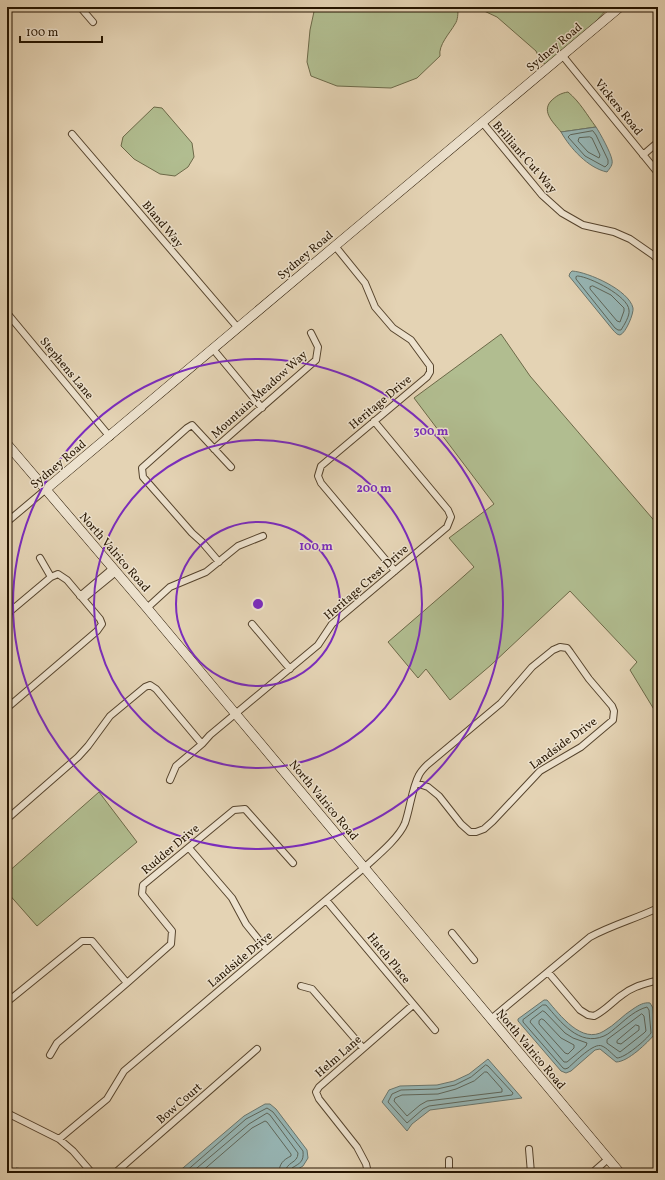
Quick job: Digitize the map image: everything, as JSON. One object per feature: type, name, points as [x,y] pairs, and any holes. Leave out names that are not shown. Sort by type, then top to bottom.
[{"type":"street","points":[[80,7],[93,22]]},
{"type":"street","name":"Sydney Road","points":[[7,522],[620,7]]},
{"type":"street","name":"Vickers Road","points":[[562,55],[658,173]]},
{"type":"street","name":"Brilliant Cut Way","points":[[482,122],[542,195],[562,213],[583,225],[614,232],[630,239],[658,260]]},
{"type":"street","name":"Bland Way","points":[[72,134],[238,328]]},
{"type":"street","points":[[643,155],[658,142]]},
{"type":"street","name":"Heritage Drive","points":[[335,246],[365,283],[375,307],[393,328],[411,340],[430,366],[430,372],[427,378],[321,466],[318,476],[320,483],[395,571]]},
{"type":"street","name":"Stephens Lane","points":[[7,313],[110,437]]},
{"type":"street","name":"Mountain Meadow Way","points":[[214,449],[316,360],[318,347],[311,332]]},
{"type":"street","points":[[213,350],[262,408]]},
{"type":"street","name":"Heritage Crest Drive","points":[[170,780],[176,766],[235,713],[318,645],[332,624],[447,527],[451,516],[448,510],[374,422]]},
{"type":"street","points":[[219,562],[144,477],[142,468],[187,428],[192,426],[230,466]]},
{"type":"street","name":"North Valrico Road","points":[[7,444],[365,867],[620,1173]]},
{"type":"street","points":[[147,608],[170,587],[206,572],[238,546],[263,536]]},
{"type":"street","points":[[40,558],[51,577]]},
{"type":"street","points":[[82,598],[115,570]]},
{"type":"street","points":[[7,614],[51,577],[58,574],[67,580],[100,619],[102,624],[97,632],[7,708]]},
{"type":"street","points":[[252,624],[290,668]]},
{"type":"street","name":"Landside Drive","points":[[59,1139],[107,1099],[124,1071],[365,867],[390,844],[404,825],[416,783],[419,775],[427,765],[501,703],[532,667],[553,650],[560,647],[567,648],[612,706],[614,711],[613,720],[581,747],[540,771],[493,822],[484,829],[476,832],[470,832],[461,824],[439,796],[428,787],[416,783]]},
{"type":"street","points":[[7,819],[78,757],[110,716],[144,687],[150,685],[156,689],[202,744]]},
{"type":"street","name":"Rudder Drive","points":[[50,1055],[57,1042],[171,944],[172,930],[142,894],[143,885],[234,810],[245,809],[293,863]]},
{"type":"street","points":[[189,848],[232,898],[246,924],[267,950]]},
{"type":"street","name":"Hatch Place","points":[[326,900],[435,1030]]},
{"type":"street","points":[[491,1019],[590,937],[604,929],[658,908]]},
{"type":"street","points":[[452,933],[474,960]]},
{"type":"street","points":[[7,1002],[82,940],[92,941],[127,983]]},
{"type":"street","points":[[548,972],[580,1010],[588,1016],[594,1016],[637,985],[658,980]]},
{"type":"street","points":[[301,986],[312,989],[363,1048]]},
{"type":"street","name":"Helm Lane","points":[[368,1173],[366,1164],[357,1147],[319,1099],[316,1092],[319,1086],[413,1005]]},
{"type":"street","name":"Bow Court","points":[[115,1173],[257,1049]]},
{"type":"street","points":[[7,1113],[59,1139],[73,1151],[92,1173]]},
{"type":"street","points":[[529,1149],[531,1173]]},
{"type":"street","points":[[592,1173],[608,1159]]},
{"type":"street","points":[[449,1160],[450,1173]]},
{"type":"green space","points":[[315,7],[609,7],[579,38],[558,52],[559,54],[546,65],[540,60],[536,51],[497,17],[482,10],[458,8],[457,21],[443,43],[440,56],[417,78],[391,88],[337,86],[311,76],[307,62],[310,30]]},
{"type":"green space","points":[[568,92],[580,104],[596,127],[561,132],[555,125],[548,113],[548,105],[557,96]]},
{"type":"green space","points":[[154,107],[162,108],[192,143],[194,157],[188,167],[175,176],[160,174],[134,159],[121,146],[123,137]]},
{"type":"green space","points":[[501,334],[530,376],[658,525],[658,716],[630,670],[637,662],[570,591],[491,665],[450,700],[426,669],[418,678],[388,642],[474,567],[449,538],[494,504],[414,398]]},
{"type":"green space","points":[[99,792],[137,842],[37,926],[7,892],[7,873]]},
{"type":"water","points":[[596,127],[608,148],[612,160],[612,165],[607,172],[600,170],[586,162],[574,151],[561,132]]},
{"type":"water","points":[[572,271],[597,278],[607,283],[630,301],[633,308],[632,314],[627,327],[620,335],[613,330],[569,276]]},
{"type":"water","points":[[544,1000],[547,1000],[572,1026],[588,1034],[596,1034],[604,1031],[637,1006],[644,1003],[650,1003],[653,1008],[655,1034],[632,1056],[626,1059],[616,1062],[600,1049],[595,1050],[571,1071],[566,1073],[561,1071],[518,1021],[518,1019]]},
{"type":"water","points":[[488,1059],[522,1098],[430,1110],[412,1124],[407,1131],[382,1102],[389,1090],[400,1086],[437,1085],[454,1081],[469,1074]]},
{"type":"water","points":[[265,1104],[270,1104],[276,1109],[307,1150],[308,1158],[303,1166],[291,1173],[177,1173],[244,1116]]},
{"type":"water","points":[[16,1168],[23,1169],[33,1173],[12,1173]]}]
